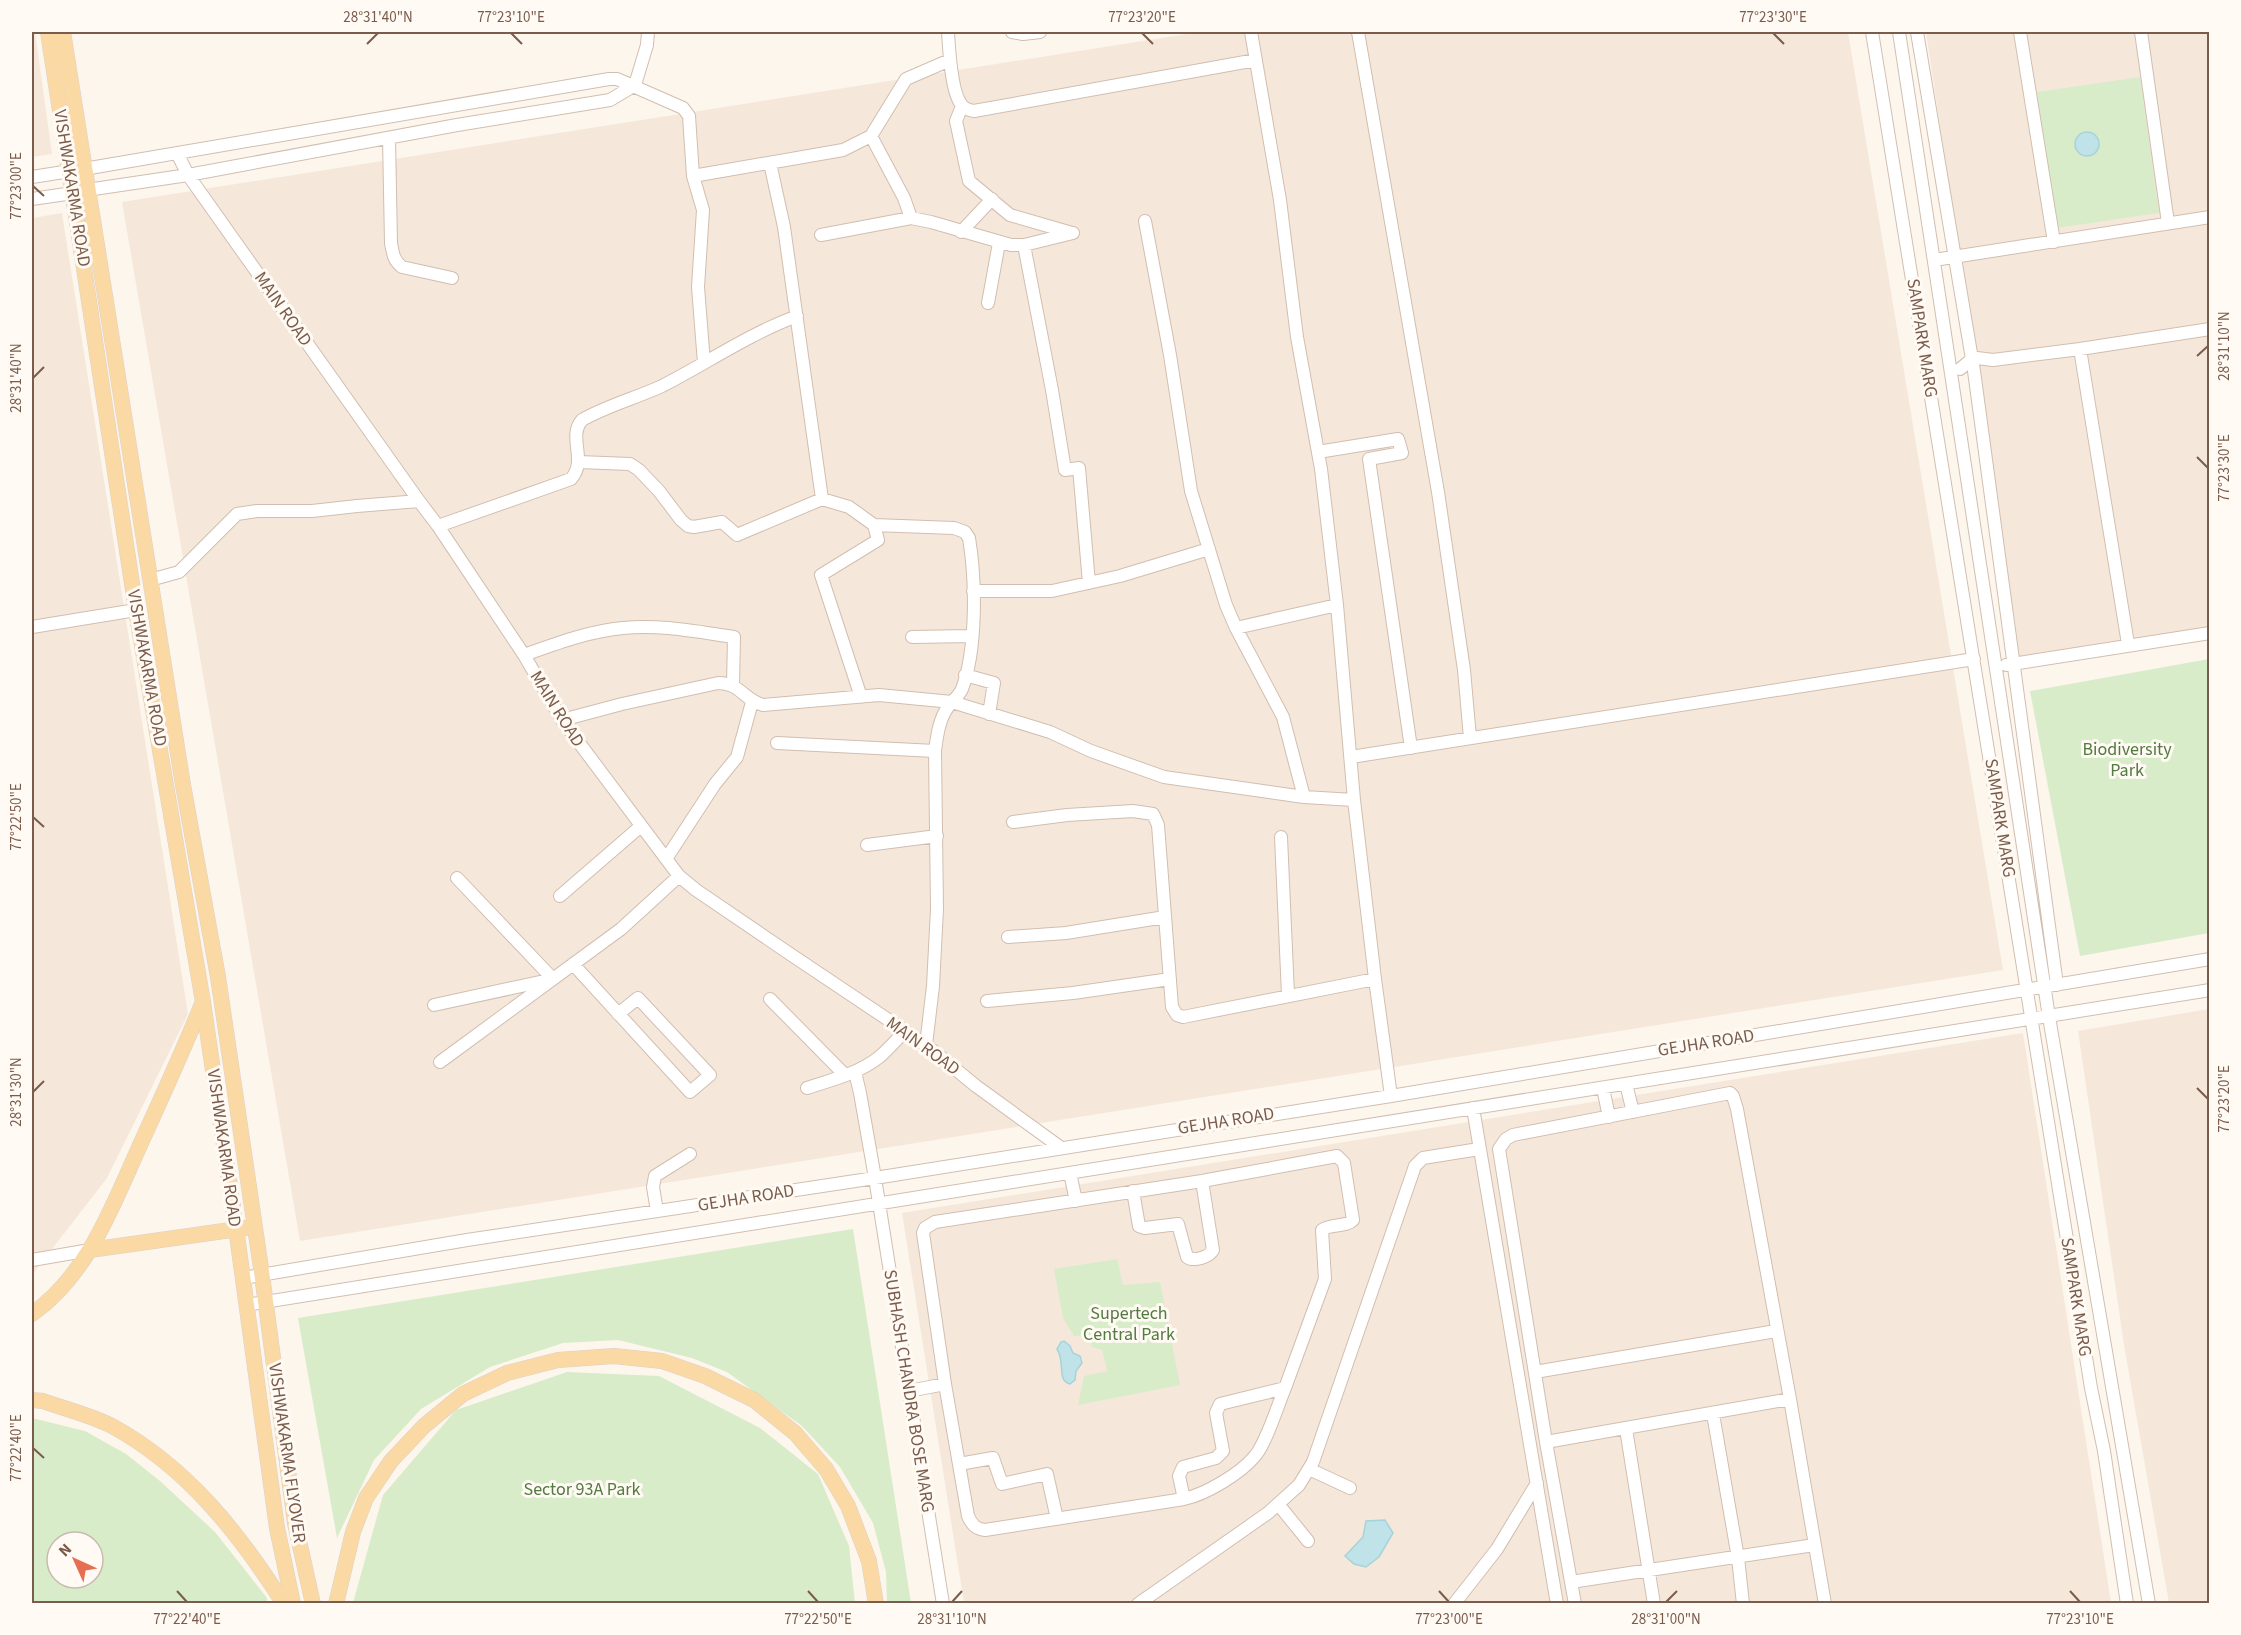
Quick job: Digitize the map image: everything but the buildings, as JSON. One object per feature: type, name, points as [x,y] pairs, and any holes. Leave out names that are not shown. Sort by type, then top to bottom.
[{"type":"main road","name":"VISHWAKARMA ROAD","points":[[48,32],[77,170]]},
{"type":"main road","name":"VISHWAKARMA ROAD","points":[[63,32],[77,170],[136,610],[203,1002],[246,1305]]},
{"type":"main road","name":"VISHWAKARMA ROAD","points":[[80,191],[218,977],[266,1302]]},
{"type":"main road","points":[[153,704],[170,702]]},
{"type":"main road","points":[[32,1314],[60,1290],[90,1250],[176,1066],[203,1002]]},
{"type":"main road","points":[[90,1250],[255,1227]]},
{"type":"main road","name":"VISHWAKARMA FLYOVER","points":[[266,1302],[295,1523],[313,1604]]},
{"type":"main road","name":"VISHWAKARMA FLYOVER","points":[[246,1305],[277,1528],[293,1604]]},
{"type":"main road","points":[[336,1604],[353,1532],[366,1498],[391,1461],[424,1425],[463,1395],[507,1373],[558,1360],[614,1356],[662,1361],[705,1376],[754,1400],[795,1433],[826,1469],[848,1506],[869,1561],[876,1604]]},
{"type":"main road","points":[[32,1400],[43,1401],[111,1425],[155,1453],[226,1520],[256,1560],[284,1604]]},
{"type":"street","points":[[32,199],[188,175],[610,100],[635,85],[648,45],[648,32]]},
{"type":"street","points":[[948,32],[950,60],[959,100],[962,106],[974,111],[1256,60]]},
{"type":"street","points":[[1012,32],[1023,34],[1040,32]]},
{"type":"street","points":[[1251,32],[1280,200],[1297,337],[1318,452],[1337,605],[1354,800],[1391,1095]]},
{"type":"street","points":[[1358,32],[1438,492],[1464,670],[1470,738]]},
{"type":"street","name":"SAMPARK MARG","points":[[1872,32],[2127,1604]]},
{"type":"street","name":"SAMPARK MARG","points":[[1899,32],[1934,260],[1956,370],[1996,667],[2051,986],[2049,1017],[2149,1604]]},
{"type":"street","points":[[1917,32],[1973,365],[2013,664],[2051,986]]},
{"type":"street","points":[[2020,32],[2054,242]]},
{"type":"street","points":[[2141,32],[2168,223]]},
{"type":"street","points":[[693,176],[843,150],[871,136],[906,79],[950,60]]},
{"type":"street","points":[[32,177],[609,79],[617,80],[635,85],[687,111],[693,176],[703,210],[698,287],[704,363]]},
{"type":"street","points":[[821,235],[911,218],[999,243],[1024,245],[1073,233],[1010,214],[969,181],[956,121],[962,106]]},
{"type":"street","points":[[871,136],[911,218]]},
{"type":"street","points":[[389,138],[391,243],[396,262],[412,270],[452,278]]},
{"type":"street","name":"MAIN ROAD","points":[[177,153],[188,175],[438,526],[524,655],[562,720],[679,876],[792,956],[926,1045],[976,1086],[1060,1147]]},
{"type":"street","points":[[770,163],[784,227],[822,499]]},
{"type":"street","points":[[961,232],[992,199]]},
{"type":"street","points":[[1934,260],[2210,217]]},
{"type":"street","points":[[1145,221],[1170,355],[1191,491],[1226,605],[1283,717],[1304,797]]},
{"type":"street","points":[[988,303],[999,243]]},
{"type":"street","points":[[1024,245],[1065,470],[1079,468],[1089,583]]},
{"type":"street","points":[[438,526],[564,483],[576,473],[579,462],[576,431],[582,420],[639,397],[764,328],[797,316]]},
{"type":"street","points":[[1956,370],[1993,360],[2209,329]]},
{"type":"street","points":[[2080,349],[2128,644]]},
{"type":"street","points":[[1318,452],[1398,439],[1402,453],[1369,459],[1411,748]]},
{"type":"street","points":[[579,462],[630,464],[659,491],[684,524],[694,527],[722,522],[737,535],[822,499],[849,507],[874,525],[954,528],[966,532],[971,549],[972,636],[965,675],[959,693],[945,712],[938,731],[935,750],[937,836],[935,940],[926,1045]]},
{"type":"street","points":[[150,580],[179,572],[237,514],[257,511],[312,511],[419,501]]},
{"type":"street","points":[[861,697],[821,575],[878,540],[874,525]]},
{"type":"street","points":[[973,591],[1052,591],[1120,576],[1209,549]]},
{"type":"street","points":[[1236,628],[1337,605]]},
{"type":"street","points":[[32,627],[136,610]]},
{"type":"street","points":[[524,655],[558,643],[623,628],[668,628],[734,637],[733,685]]},
{"type":"street","points":[[1996,667],[2128,644],[2210,633]]},
{"type":"street","points":[[912,637],[972,636]]},
{"type":"street","points":[[1351,757],[1974,659]]},
{"type":"street","points":[[965,675],[994,683],[989,714]]},
{"type":"street","points":[[562,720],[718,683],[733,685],[752,702],[763,705],[879,696],[952,702],[1050,732],[1091,751],[1164,777],[1304,797],[1354,800]]},
{"type":"street","points":[[666,859],[715,784],[737,757],[752,702]]},
{"type":"street","points":[[777,743],[935,750]]},
{"type":"street","points":[[1013,822],[1067,815],[1133,811],[1153,814],[1158,825],[1173,1012],[1183,1017],[1375,979]]},
{"type":"street","points":[[560,896],[640,826]]},
{"type":"street","points":[[867,845],[937,836]]},
{"type":"street","points":[[1281,837],[1288,995]]},
{"type":"street","points":[[440,1062],[621,929],[679,876]]},
{"type":"street","points":[[457,878],[553,979]]},
{"type":"street","points":[[1008,937],[1066,933],[1165,917]]},
{"type":"street","name":"GEJHA ROAD","points":[[243,1278],[467,1240],[875,1178],[1391,1095],[2210,959]]},
{"type":"street","points":[[573,964],[618,1014],[690,1092],[710,1075],[638,998],[618,1014]]},
{"type":"street","points":[[434,1005],[553,979]]},
{"type":"street","points":[[987,1001],[1073,993],[1170,979]]},
{"type":"street","name":"GEJHA ROAD","points":[[246,1305],[2210,990]]},
{"type":"street","points":[[770,999],[850,1073]]},
{"type":"street","points":[[807,1088],[850,1073],[878,1058],[905,1031]]},
{"type":"street","name":"SUBHASH CHANDRA BOSE MARG","points":[[850,1073],[861,1093],[943,1604]]},
{"type":"street","points":[[1626,1084],[1633,1112]]},
{"type":"street","points":[[1603,1088],[1609,1117]]},
{"type":"street","points":[[1575,1604],[1546,1442],[1499,1149],[1506,1139],[1514,1135],[1729,1093],[1733,1095],[1790,1399],[1825,1604]]},
{"type":"street","points":[[1473,1108],[1557,1604]]},
{"type":"street","points":[[1138,1604],[1278,1504],[1299,1485],[1309,1469],[1396,1226],[1415,1166],[1423,1158],[1479,1149]]},
{"type":"street","points":[[657,1211],[653,1188],[655,1176],[690,1154]]},
{"type":"street","points":[[1337,1156],[1344,1163],[1353,1220],[1348,1224],[1322,1230],[1325,1280],[1286,1388],[1255,1456],[1235,1473],[1197,1496],[1184,1499],[1057,1520],[978,1529],[968,1516],[945,1384],[923,1233],[925,1228],[935,1222],[1076,1201],[1337,1156]]},
{"type":"street","points":[[1070,1173],[1076,1201]]},
{"type":"street","points":[[1133,1191],[1139,1226],[1145,1228],[1179,1224],[1186,1254],[1193,1260],[1210,1255],[1213,1250],[1202,1181]]},
{"type":"street","points":[[32,1260],[90,1250]]},
{"type":"street","points":[[1535,1372],[1776,1331]]},
{"type":"street","points":[[909,1391],[945,1384]]},
{"type":"street","points":[[1184,1499],[1179,1476],[1183,1467],[1216,1458],[1223,1451],[1216,1413],[1221,1404],[1286,1388]]},
{"type":"street","points":[[1546,1442],[1790,1399]]},
{"type":"street","points":[[1713,1414],[1738,1557],[1743,1604]]},
{"type":"street","points":[[1626,1429],[1654,1604]]},
{"type":"street","points":[[959,1464],[993,1458],[1002,1484],[1047,1474],[1057,1520]]},
{"type":"street","points":[[1309,1469],[1350,1488]]},
{"type":"street","points":[[1454,1604],[1497,1549],[1537,1483]]},
{"type":"street","points":[[1278,1504],[1308,1542]]},
{"type":"street","points":[[1571,1582],[1814,1545]]},
{"type":"shaded area","points":[[32,32],[35,32],[52,154],[32,157]]},
{"type":"shaded area","points":[[1199,32],[1848,32],[2003,970],[300,1241],[122,202]]},
{"type":"shaded area","points":[[1926,32],[2209,32],[2209,631],[2020,663]]},
{"type":"shaded area","points":[[62,213],[188,1014],[107,1178],[32,1275],[32,218]]},
{"type":"shaded area","points":[[2209,1009],[2209,1603],[2169,1603],[2124,1345],[2078,1031]]},
{"type":"shaded area","points":[[2023,1033],[2111,1603],[964,1603],[902,1213]]},
{"type":"green space","points":[[2140,77],[2159,213],[2056,228],[2037,92]]},
{"type":"green space","name":"Biodiversity Park","points":[[2209,659],[2209,933],[2080,956],[2030,691]]},
{"type":"green space","points":[[853,1229],[911,1603],[887,1603],[886,1572],[873,1523],[840,1467],[802,1426],[727,1372],[692,1358],[618,1340],[563,1343],[490,1367],[421,1409],[374,1460],[337,1538],[298,1318]]},
{"type":"green space","name":"Supertech Central Park","points":[[1117,1259],[1123,1285],[1160,1282],[1180,1385],[1078,1405],[1084,1376],[1107,1371],[1102,1350],[1092,1347],[1090,1335],[1074,1336],[1063,1318],[1054,1269]]},
{"type":"green space","name":"Sector 93A Park","points":[[567,1372],[659,1376],[760,1428],[818,1474],[849,1546],[855,1603],[353,1603],[383,1495],[456,1410]]},
{"type":"green space","points":[[32,1418],[85,1431],[126,1454],[160,1481],[215,1532],[267,1598],[267,1603],[32,1603]]},
{"type":"water","points":[[2087,132],[2096,135],[2099,144],[2096,153],[2087,156],[2078,153],[2075,144],[2078,135]]},
{"type":"water","points":[[1064,1341],[1073,1353],[1080,1356],[1082,1363],[1076,1371],[1075,1380],[1070,1384],[1063,1379],[1060,1354],[1057,1349]]},
{"type":"water","points":[[1385,1520],[1393,1533],[1379,1557],[1366,1567],[1354,1564],[1345,1556],[1363,1537],[1366,1521]]}]
